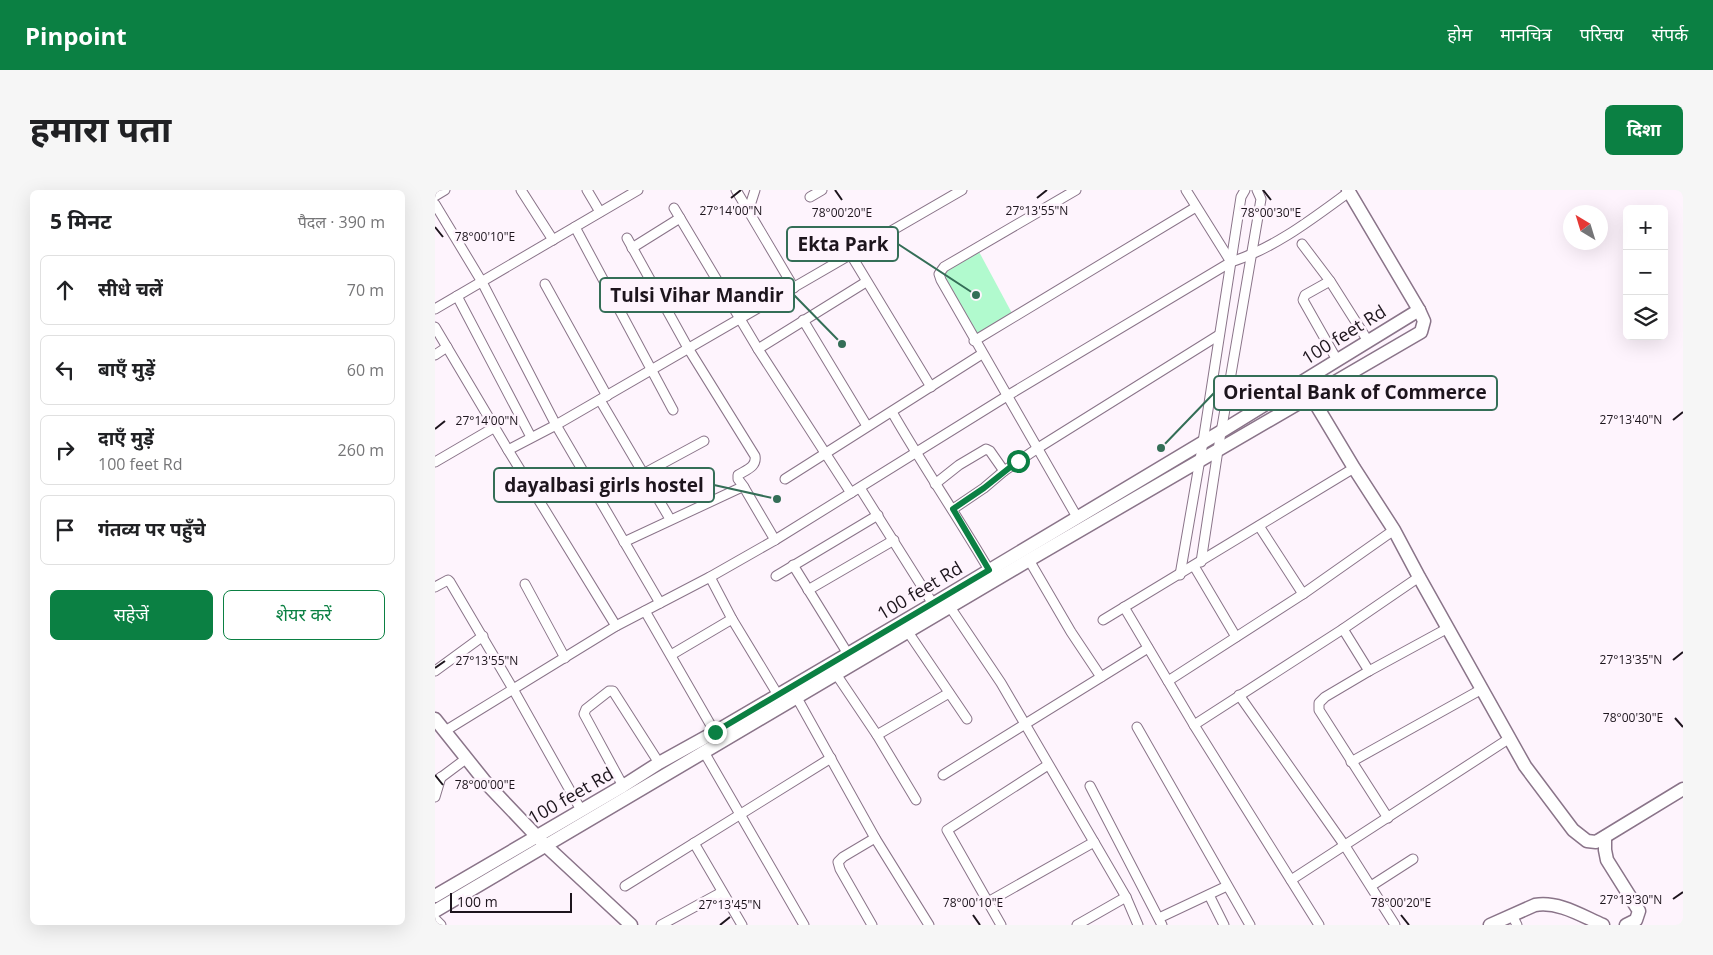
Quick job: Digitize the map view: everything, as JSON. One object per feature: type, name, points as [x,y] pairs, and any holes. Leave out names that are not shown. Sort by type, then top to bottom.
[{"type":"main road","points":[[435,911],[542,840],[704,752],[718,737],[797,698],[1029,560],[1421,332],[1424,321],[1419,310],[1349,191]]},
{"type":"main road","name":"100 feet Rd","points":[[435,896],[542,840],[581,810],[659,763],[718,737],[778,696],[1222,431],[1419,310]]},
{"type":"main road","points":[[1302,381],[1394,530],[1525,766],[1573,830],[1582,838],[1596,842],[1683,789]]},
{"type":"main road","points":[[435,719],[487,784],[542,840],[631,925]]},
{"type":"main road","points":[[1605,837],[1605,850],[1610,868],[1638,909],[1640,921],[1626,925]]},
{"type":"main road","points":[[1490,925],[1514,920],[1535,905],[1550,904],[1603,925]]},
{"type":"street","points":[[435,196],[445,190]]},
{"type":"street","points":[[521,190],[553,240]]},
{"type":"street","points":[[587,190],[601,212]]},
{"type":"street","points":[[435,309],[638,190]]},
{"type":"street","points":[[735,190],[794,288]]},
{"type":"street","points":[[749,212],[755,190]]},
{"type":"street","points":[[810,197],[822,190]]},
{"type":"street","points":[[508,450],[604,398],[962,190]]},
{"type":"street","points":[[1076,190],[944,267],[939,274],[974,341],[1077,517]]},
{"type":"street","points":[[1186,190],[1231,262]]},
{"type":"street","points":[[1180,575],[1203,442],[1241,197],[1245,190]]},
{"type":"street","points":[[1236,637],[1198,564],[1261,199],[1257,190]]},
{"type":"street","points":[[445,731],[616,626],[775,540],[915,452],[1231,262],[1251,256],[1293,232],[1349,191]]},
{"type":"street","points":[[435,204],[482,282],[556,425],[660,603]]},
{"type":"street","points":[[974,341],[1197,207]]},
{"type":"street","points":[[674,208],[758,348],[851,493]]},
{"type":"street","points":[[632,248],[680,218]]},
{"type":"street","points":[[575,227],[673,410]]},
{"type":"street","points":[[627,238],[688,348],[755,456],[756,461],[753,466],[738,475],[738,479],[775,540]]},
{"type":"street","points":[[1302,244],[1330,281],[1368,341]]},
{"type":"street","points":[[851,255],[931,387]]},
{"type":"street","points":[[1330,281],[1305,295],[1303,300],[1337,360]]},
{"type":"street","points":[[758,348],[866,282]]},
{"type":"street","points":[[545,284],[643,474],[670,519]]},
{"type":"street","points":[[457,296],[531,437]]},
{"type":"street","points":[[803,320],[867,426]]},
{"type":"street","points":[[435,327],[616,626]]},
{"type":"street","points":[[953,509],[1038,448],[1219,335]]},
{"type":"street","points":[[435,354],[447,348]]},
{"type":"street","points":[[785,479],[982,354]]},
{"type":"street","points":[[892,412],[989,570]]},
{"type":"street","points":[[435,462],[495,427]]},
{"type":"street","points":[[643,474],[704,442]]},
{"type":"street","points":[[935,484],[959,465],[986,449],[990,450],[1004,471]]},
{"type":"street","points":[[1103,620],[1354,468]]},
{"type":"street","points":[[624,542],[670,519],[744,487]]},
{"type":"street","points":[[860,488],[933,604]]},
{"type":"street","points":[[777,576],[877,515]]},
{"type":"street","points":[[1259,526],[1303,594]]},
{"type":"street","points":[[1168,681],[1303,594],[1394,530]]},
{"type":"street","points":[[808,590],[894,540]]},
{"type":"street","points":[[1029,560],[1071,632],[1101,677]]},
{"type":"street","points":[[793,565],[848,654]]},
{"type":"street","points":[[709,577],[778,696]]},
{"type":"street","points":[[1194,725],[1419,577]]},
{"type":"street","points":[[435,587],[445,580],[449,580],[483,636],[581,810]]},
{"type":"street","points":[[525,584],[565,658]]},
{"type":"street","points":[[951,607],[1001,683],[1095,842],[1138,925]]},
{"type":"street","points":[[1124,607],[1194,725],[1319,925]]},
{"type":"street","points":[[645,611],[718,737]]},
{"type":"street","points":[[671,655],[732,619]]},
{"type":"street","points":[[1343,628],[1369,671]]},
{"type":"street","points":[[1388,818],[1351,762],[1318,706],[1321,700],[1369,671],[1448,628]]},
{"type":"street","points":[[908,632],[967,719]]},
{"type":"street","points":[[435,671],[483,636]]},
{"type":"street","points":[[943,776],[1148,648]]},
{"type":"street","points":[[836,674],[877,735],[916,800]]},
{"type":"street","points":[[1351,762],[1482,689]]},
{"type":"street","points":[[623,786],[584,714],[586,709],[609,691],[613,691],[659,763]]},
{"type":"street","points":[[877,735],[949,692]]},
{"type":"street","points":[[1239,694],[1345,846],[1395,925]]},
{"type":"street","points":[[797,698],[875,838],[929,925]]},
{"type":"street","points":[[1137,727],[1250,925]]},
{"type":"street","points":[[1291,880],[1510,738]]},
{"type":"street","points":[[704,752],[804,925]]},
{"type":"street","points":[[435,797],[438,779],[467,758]]},
{"type":"street","points":[[625,886],[831,758]]},
{"type":"street","points":[[1001,925],[947,830],[1048,765]]},
{"type":"street","points":[[1090,786],[1160,922],[1227,886]]},
{"type":"street","points":[[872,925],[840,869],[838,862],[875,838]]},
{"type":"street","points":[[988,902],[1095,842]]},
{"type":"street","points":[[694,843],[742,925]]},
{"type":"street","points":[[1371,886],[1413,860]]},
{"type":"street","points":[[661,925],[722,892]]},
{"type":"street","points":[[1209,895],[1224,925]]},
{"type":"street","points":[[1077,925],[1125,898]]},
{"type":"street","points":[[435,919],[441,925]]},
{"type":"green space","points":[[977,248],[1014,317],[974,341],[939,274]]},
{"type":"place","name":"Ekta Park","points":[[976,295]]},
{"type":"place","name":"Tulsi Vihar Mandir","points":[[842,344]]},
{"type":"place","name":"Oriental Bank of Commerce","points":[[1161,448]]},
{"type":"place","name":"dayalbasi girls hostel","points":[[777,499]]},
{"type":"route","points":[[715,732],[989,570],[953,509],[994,481],[1018,461]]}]
